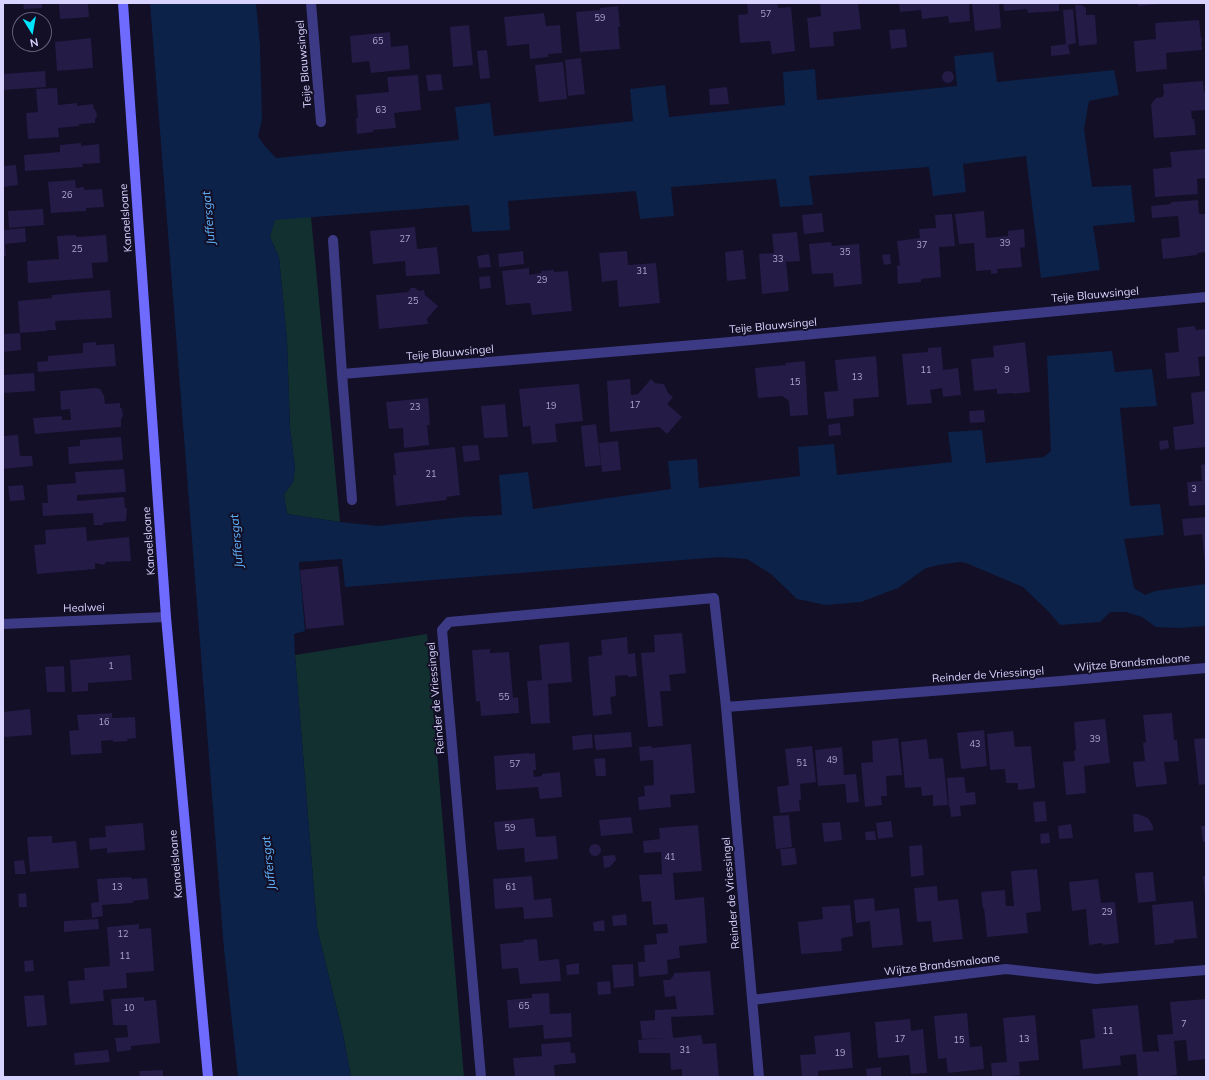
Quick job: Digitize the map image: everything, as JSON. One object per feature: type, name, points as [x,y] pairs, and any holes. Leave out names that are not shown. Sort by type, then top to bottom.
[{"type":"street","name":"Kanaelsloane","points":[[123,3],[166,617],[208,1077]]},
{"type":"street","name":"Teije Blauwsingel","points":[[311,3],[321,122]]},
{"type":"street","points":[[333,240],[352,500]]},
{"type":"street","name":"Teije Blauwsingel","points":[[342,374],[718,343],[1206,297]]},
{"type":"street","name":"Reinder de Vriessingel","points":[[481,1077],[442,630],[449,622],[714,598],[726,707],[759,1077]]},
{"type":"street","name":"Healwei","points":[[3,624],[166,617]]},
{"type":"street","name":"Wijtze Brandsmaloane","points":[[1061,682],[1206,668]]},
{"type":"street","name":"Reinder de Vriessingel","points":[[726,707],[1061,682]]},
{"type":"street","name":"Wijtze Brandsmaloane","points":[[752,1000],[1006,969],[1096,979],[1206,970]]},
{"type":"green space","points":[[311,217],[340,522],[287,514],[284,494],[293,482],[295,468],[290,428],[287,341],[279,257],[270,237],[275,219]]},
{"type":"green space","points":[[427,634],[464,1077],[351,1077],[343,1034],[317,928],[295,655]]},
{"type":"water","name":"Juffersgat","points":[[150,3],[256,3],[260,45],[262,120],[258,136],[276,158],[459,140],[455,107],[490,103],[494,136],[633,121],[630,89],[665,85],[669,117],[785,105],[783,72],[815,69],[817,100],[957,86],[954,56],[993,52],[997,82],[1114,70],[1119,95],[1089,101],[1084,129],[1092,187],[1131,185],[1135,222],[1093,226],[1100,270],[1041,278],[1026,156],[963,164],[966,192],[933,196],[929,167],[809,176],[813,205],[780,207],[776,179],[671,187],[674,216],[640,219],[636,191],[508,201],[510,230],[472,232],[469,205],[275,220],[270,237],[279,257],[287,341],[290,428],[295,468],[293,482],[284,494],[287,514],[378,526],[462,517],[502,515],[499,475],[528,472],[533,509],[671,489],[668,461],[697,459],[699,488],[800,476],[798,447],[834,444],[837,475],[952,462],[948,432],[982,430],[986,463],[1044,457],[1051,451],[1047,356],[1112,351],[1115,372],[1152,369],[1157,406],[1120,408],[1130,506],[1160,504],[1164,535],[1124,539],[1134,588],[1145,595],[1155,591],[1206,584],[1206,626],[1178,628],[1156,627],[1142,617],[1126,612],[1110,612],[1100,622],[1060,625],[1023,587],[966,563],[960,562],[926,568],[898,588],[861,602],[826,605],[797,599],[771,574],[747,559],[720,557],[345,587],[342,559],[299,562],[305,631],[294,634],[295,655],[317,928],[343,1034],[351,1077],[238,1077],[224,949]]},
{"type":"building","points":[[23,3],[42,3],[42,8],[24,9]]},
{"type":"building","points":[[59,3],[88,3],[89,17],[60,19]]},
{"type":"building","points":[[747,3],[777,3],[778,8],[791,7],[795,51],[772,54],[770,41],[740,43],[738,15],[748,14]]},
{"type":"building","points":[[820,3],[858,3],[861,29],[833,32],[834,46],[810,48],[807,18],[821,16]]},
{"type":"building","points":[[899,3],[969,3],[970,21],[949,23],[948,16],[922,19],[921,10],[900,12]]},
{"type":"building","points":[[972,3],[999,3],[1001,28],[975,31]]},
{"type":"building","points":[[1003,3],[1059,3],[1059,11],[1028,13],[1027,9],[1004,11]]},
{"type":"building","points":[[1138,3],[1159,3],[1159,4],[1138,6]]},
{"type":"building","points":[[1075,5],[1082,5],[1086,8],[1086,15],[1095,15],[1097,44],[1079,46]]},
{"type":"building","points":[[618,6],[620,49],[580,52],[576,12],[600,10],[600,8]]},
{"type":"building","points":[[1073,9],[1076,43],[1068,45],[1070,54],[1051,56],[1051,46],[1066,44],[1063,10]]},
{"type":"building","points":[[544,13],[546,26],[560,25],[562,53],[548,54],[548,57],[530,59],[529,44],[507,46],[504,17]]},
{"type":"building","points":[[1199,20],[1202,50],[1166,53],[1167,69],[1136,72],[1134,41],[1156,39],[1155,23]]},
{"type":"building","points":[[469,25],[473,65],[453,67],[450,27]]},
{"type":"building","points":[[905,29],[907,47],[891,49],[889,30]]},
{"type":"building","points":[[390,32],[391,47],[408,45],[410,69],[371,73],[369,61],[352,63],[350,36]]},
{"type":"building","points":[[91,38],[93,68],[57,71],[55,42]]},
{"type":"building","points":[[487,50],[490,78],[480,79],[477,51]]},
{"type":"building","points":[[581,58],[585,94],[568,96],[565,60]]},
{"type":"building","points":[[563,62],[567,99],[539,102],[535,65]]},
{"type":"building","points":[[45,71],[46,87],[3,90],[3,74]]},
{"type":"building","points":[[948,71],[952,73],[954,77],[952,81],[948,83],[944,81],[942,77],[944,73]]},
{"type":"building","points":[[441,74],[443,90],[428,91],[426,75]]},
{"type":"building","points":[[418,75],[421,110],[394,113],[396,128],[373,130],[373,132],[357,134],[356,118],[358,118],[356,95],[389,92],[387,77]]},
{"type":"building","points":[[1203,81],[1206,110],[1191,111],[1192,119],[1194,119],[1196,135],[1154,138],[1151,104],[1156,98],[1163,97],[1163,84]]},
{"type":"building","points":[[727,87],[729,104],[710,105],[709,89]]},
{"type":"building","points":[[57,88],[58,105],[77,103],[77,106],[93,104],[97,116],[95,123],[58,128],[59,137],[28,139],[26,113],[38,112],[36,89]]},
{"type":"building","points":[[81,143],[81,146],[99,144],[100,163],[82,164],[83,167],[25,171],[24,155],[60,152],[60,145]]},
{"type":"building","points":[[1206,149],[1206,178],[1197,179],[1198,194],[1155,197],[1153,169],[1172,167],[1170,152]]},
{"type":"building","points":[[16,165],[18,185],[3,187],[3,166]]},
{"type":"building","points":[[75,180],[76,188],[84,187],[84,190],[102,189],[104,207],[86,208],[86,211],[51,213],[48,182]]},
{"type":"building","points":[[1198,200],[1199,214],[1206,214],[1206,252],[1197,253],[1197,255],[1163,259],[1161,239],[1180,237],[1178,216],[1152,218],[1151,206],[1171,204],[1171,202]]},
{"type":"building","points":[[43,209],[44,225],[9,228],[8,211]]},
{"type":"building","points":[[984,211],[986,238],[1008,236],[1008,231],[1024,229],[1025,247],[1020,248],[1022,267],[997,269],[998,273],[991,274],[991,270],[976,271],[974,243],[959,244],[955,214]]},
{"type":"building","points":[[822,213],[824,232],[804,234],[802,215]]},
{"type":"building","points":[[952,214],[955,246],[939,247],[941,277],[921,279],[921,282],[898,284],[897,266],[900,265],[897,241],[920,238],[919,229],[936,228],[935,215]]},
{"type":"building","points":[[415,227],[417,249],[437,247],[440,274],[406,276],[405,261],[373,264],[370,231]]},
{"type":"building","points":[[25,228],[26,242],[5,244],[6,256],[3,256],[3,230]]},
{"type":"building","points":[[797,232],[800,261],[786,262],[789,291],[762,294],[759,254],[774,253],[772,234]]},
{"type":"building","points":[[76,235],[76,237],[106,235],[108,262],[92,263],[93,278],[28,283],[27,261],[59,259],[57,236]]},
{"type":"building","points":[[831,242],[832,246],[859,244],[862,284],[834,287],[833,273],[812,274],[809,244]]},
{"type":"building","points":[[743,250],[746,279],[727,281],[725,252]]},
{"type":"building","points":[[523,251],[524,264],[499,267],[498,254]]},
{"type":"building","points":[[627,251],[628,265],[656,263],[660,303],[619,307],[617,280],[602,282],[599,253]]},
{"type":"building","points":[[489,254],[491,267],[479,268],[477,256]]},
{"type":"building","points":[[890,254],[891,264],[884,265],[882,255]]},
{"type":"building","points":[[529,268],[529,275],[541,273],[541,271],[568,271],[572,311],[532,315],[530,303],[506,305],[502,271]]},
{"type":"building","points":[[490,276],[491,288],[480,289],[479,277]]},
{"type":"building","points":[[411,288],[415,288],[419,291],[424,290],[425,295],[438,306],[427,319],[428,324],[379,329],[376,295],[408,292]]},
{"type":"building","points":[[110,290],[112,318],[55,321],[56,330],[20,333],[18,301],[52,298],[52,295]]},
{"type":"building","points":[[1195,326],[1196,330],[1206,329],[1206,356],[1198,357],[1200,376],[1167,379],[1165,353],[1179,352],[1177,328]]},
{"type":"building","points":[[20,333],[21,350],[3,352],[3,334]]},
{"type":"building","points":[[96,342],[96,345],[114,344],[116,366],[38,372],[37,362],[48,361],[48,356],[83,353],[83,343]]},
{"type":"building","points":[[1025,342],[1030,392],[997,394],[997,389],[974,391],[971,359],[994,357],[993,346]]},
{"type":"building","points":[[941,347],[943,370],[958,368],[961,395],[943,397],[942,388],[930,390],[932,403],[907,405],[902,354],[928,352],[928,348]]},
{"type":"building","points":[[876,356],[879,397],[853,399],[854,416],[827,419],[824,392],[838,391],[835,360]]},
{"type":"building","points":[[805,361],[808,415],[790,416],[789,401],[782,396],[758,398],[755,368],[786,365],[785,363]]},
{"type":"building","points":[[34,373],[35,391],[3,393],[3,375]]},
{"type":"building","points":[[630,379],[631,395],[638,394],[651,379],[655,383],[663,384],[668,393],[673,397],[667,404],[682,417],[667,434],[659,427],[610,432],[607,381]]},
{"type":"building","points":[[579,384],[583,421],[555,424],[557,442],[532,444],[530,426],[523,427],[519,389]]},
{"type":"building","points":[[100,389],[102,392],[105,404],[120,403],[123,416],[121,419],[121,427],[35,434],[33,418],[62,416],[62,420],[71,420],[70,409],[61,410],[60,391]]},
{"type":"building","points":[[1206,391],[1206,447],[1175,450],[1173,427],[1194,424],[1191,393]]},
{"type":"building","points":[[428,398],[430,425],[427,425],[429,445],[404,448],[403,428],[389,429],[386,402]]},
{"type":"building","points":[[505,404],[508,437],[484,438],[481,406]]},
{"type":"building","points":[[984,410],[985,422],[970,423],[969,411]]},
{"type":"building","points":[[840,423],[841,435],[829,436],[828,425]]},
{"type":"building","points":[[596,424],[601,465],[585,467],[581,426]]},
{"type":"building","points":[[18,435],[20,456],[32,456],[33,466],[3,469],[3,436]]},
{"type":"building","points":[[121,437],[123,460],[69,464],[68,447],[80,446],[80,440]]},
{"type":"building","points":[[1168,440],[1169,448],[1160,450],[1159,441]]},
{"type":"building","points":[[618,441],[621,470],[602,472],[599,443]]},
{"type":"building","points":[[478,445],[480,460],[464,462],[462,446]]},
{"type":"building","points":[[455,447],[460,495],[446,497],[447,500],[396,506],[393,475],[396,475],[394,453]]},
{"type":"building","points":[[1206,464],[1206,505],[1189,506],[1187,482],[1202,481],[1201,465]]},
{"type":"building","points":[[124,469],[126,492],[77,495],[77,501],[124,497],[125,507],[127,509],[126,521],[94,525],[93,513],[43,516],[42,503],[48,503],[47,485],[76,483],[75,472]]},
{"type":"building","points":[[23,485],[25,500],[10,501],[8,486]]},
{"type":"building","points":[[1206,517],[1205,565],[1202,534],[1184,536],[1182,519]]},
{"type":"building","points":[[86,527],[87,541],[129,537],[131,561],[106,562],[104,565],[95,563],[95,569],[37,574],[34,545],[46,544],[45,530]]},
{"type":"building","points":[[338,566],[344,625],[306,629],[300,570]]},
{"type":"building","points":[[682,633],[686,673],[669,675],[671,691],[660,691],[663,726],[648,727],[641,653],[655,652],[654,635]]},
{"type":"building","points":[[627,637],[628,654],[635,653],[637,676],[615,676],[616,696],[610,697],[612,714],[593,716],[588,657],[602,655],[601,640]]},
{"type":"building","points":[[569,642],[572,682],[548,684],[550,723],[531,724],[527,681],[542,680],[539,645]]},
{"type":"building","points":[[490,649],[490,653],[509,652],[513,698],[518,697],[519,713],[481,716],[480,701],[476,702],[472,650]]},
{"type":"building","points":[[130,655],[132,680],[88,683],[88,691],[72,692],[70,660]]},
{"type":"building","points":[[64,666],[65,692],[47,692],[45,667]]},
{"type":"building","points":[[30,709],[32,735],[4,737],[3,712]]},
{"type":"building","points":[[112,713],[112,718],[135,717],[136,738],[127,739],[128,741],[101,741],[102,753],[71,755],[69,731],[79,730],[77,715]]},
{"type":"building","points":[[1172,713],[1174,740],[1177,740],[1179,761],[1164,762],[1167,784],[1136,787],[1133,762],[1145,761],[1143,743],[1146,742],[1143,715]]},
{"type":"building","points":[[1105,719],[1110,763],[1084,766],[1086,793],[1066,795],[1063,762],[1075,761],[1074,751],[1076,750],[1074,722]]},
{"type":"building","points":[[984,730],[987,766],[961,769],[957,733]]},
{"type":"building","points":[[1013,731],[1015,747],[1031,746],[1035,788],[1018,790],[1018,783],[1006,783],[1005,769],[990,770],[987,734]]},
{"type":"building","points":[[631,732],[632,747],[596,750],[594,735]]},
{"type":"building","points":[[592,734],[593,748],[573,750],[572,736]]},
{"type":"building","points":[[898,738],[902,775],[886,776],[887,796],[881,796],[882,805],[865,807],[861,763],[873,762],[872,741]]},
{"type":"building","points":[[1206,738],[1206,784],[1199,785],[1194,739]]},
{"type":"building","points":[[927,739],[929,759],[943,758],[948,805],[933,806],[933,795],[922,796],[921,787],[905,788],[901,742]]},
{"type":"building","points":[[691,744],[695,793],[670,795],[671,807],[639,810],[638,797],[645,796],[644,786],[654,785],[653,760],[640,761],[639,747],[651,746],[652,748]]},
{"type":"building","points":[[812,746],[816,782],[800,784],[800,811],[780,813],[777,787],[789,785],[785,749]]},
{"type":"building","points":[[842,747],[844,775],[856,774],[859,802],[847,803],[845,784],[818,786],[815,750]]},
{"type":"building","points":[[535,753],[536,770],[533,770],[534,777],[542,776],[542,774],[560,772],[562,797],[540,799],[538,787],[496,790],[494,756]]},
{"type":"building","points":[[605,758],[606,776],[596,776],[594,759]]},
{"type":"building","points":[[964,777],[966,793],[975,792],[976,804],[960,806],[961,816],[951,817],[947,778]]},
{"type":"building","points":[[1045,801],[1047,821],[1035,822],[1033,802]]},
{"type":"building","points":[[1133,814],[1138,814],[1148,818],[1153,826],[1153,830],[1134,832]]},
{"type":"building","points":[[789,815],[792,847],[776,849],[773,816]]},
{"type":"building","points":[[631,817],[633,833],[601,836],[599,820]]},
{"type":"building","points":[[534,818],[536,837],[556,836],[558,859],[525,862],[524,848],[497,850],[494,822]]},
{"type":"building","points":[[891,821],[893,837],[878,839],[876,823]]},
{"type":"building","points":[[840,822],[842,840],[824,842],[822,823]]},
{"type":"building","points":[[143,823],[145,850],[107,853],[107,848],[90,850],[89,838],[106,837],[105,826]]},
{"type":"building","points":[[1071,824],[1073,838],[1059,839],[1058,826]]},
{"type":"building","points":[[698,825],[702,871],[673,873],[675,900],[704,897],[707,943],[679,946],[680,958],[667,960],[668,974],[639,977],[638,962],[645,962],[644,945],[657,944],[656,934],[668,933],[667,924],[653,925],[651,901],[642,902],[639,875],[662,874],[661,852],[644,853],[643,841],[660,839],[659,828]]},
{"type":"building","points":[[1201,826],[1206,826],[1206,842],[1203,842]]},
{"type":"building","points":[[875,831],[876,840],[866,840],[865,832]]},
{"type":"building","points":[[1049,833],[1050,843],[1041,844],[1040,834]]},
{"type":"building","points":[[52,836],[52,843],[76,841],[79,868],[30,872],[27,837]]},
{"type":"building","points":[[593,844],[597,844],[601,850],[597,856],[593,856],[589,852],[589,848]]},
{"type":"building","points":[[922,845],[924,875],[911,877],[909,846]]},
{"type":"building","points":[[795,848],[797,864],[782,866],[780,849]]},
{"type":"building","points":[[615,855],[616,860],[610,867],[604,868],[603,856]]},
{"type":"building","points":[[24,860],[26,874],[15,874],[14,861]]},
{"type":"building","points":[[1037,869],[1041,911],[1026,913],[1028,933],[987,937],[981,892],[1005,890],[1006,906],[1014,906],[1011,871]]},
{"type":"building","points":[[1153,872],[1156,901],[1138,903],[1135,873]]},
{"type":"building","points":[[532,876],[534,900],[551,898],[553,917],[524,919],[523,907],[495,909],[493,879]]},
{"type":"building","points":[[1203,876],[1206,876],[1205,896]]},
{"type":"building","points":[[131,877],[132,879],[147,878],[149,899],[133,901],[133,903],[102,905],[103,916],[92,918],[91,903],[99,902],[97,879]]},
{"type":"building","points":[[1098,879],[1101,903],[1115,902],[1119,943],[1089,945],[1086,909],[1072,911],[1069,882]]},
{"type":"building","points":[[937,886],[938,901],[958,899],[963,939],[933,942],[931,921],[917,922],[914,888]]},
{"type":"building","points":[[26,893],[27,907],[19,907],[18,894]]},
{"type":"building","points":[[874,898],[875,911],[899,908],[903,945],[872,948],[870,921],[856,923],[854,900]]},
{"type":"building","points":[[1193,901],[1197,938],[1174,940],[1174,943],[1155,945],[1152,905]]},
{"type":"building","points":[[850,905],[853,936],[841,938],[842,951],[801,954],[798,922],[823,919],[822,907]]},
{"type":"building","points":[[626,914],[627,925],[613,926],[612,916]]},
{"type":"building","points":[[98,919],[99,929],[64,932],[64,921]]},
{"type":"building","points":[[604,920],[605,931],[594,931],[593,922]]},
{"type":"building","points":[[139,924],[139,929],[151,928],[154,971],[126,973],[127,988],[103,990],[104,1001],[70,1004],[68,981],[85,980],[84,968],[110,966],[107,927]]},
{"type":"building","points":[[537,939],[539,961],[559,959],[561,981],[520,984],[518,968],[502,969],[500,944],[524,942],[523,940]]},
{"type":"building","points":[[33,960],[34,971],[25,972],[24,961]]},
{"type":"building","points":[[579,963],[579,974],[567,975],[566,965]]},
{"type":"building","points":[[633,964],[634,986],[614,988],[612,965]]},
{"type":"building","points":[[710,971],[714,1015],[671,1017],[673,1038],[701,1035],[703,1044],[716,1043],[719,1077],[682,1077],[682,1069],[671,1070],[670,1053],[639,1053],[638,1040],[665,1038],[642,1039],[640,1021],[655,1020],[655,1010],[677,1009],[675,996],[665,997],[663,980],[670,980],[674,973]]},
{"type":"building","points":[[610,981],[611,994],[598,995],[597,982]]},
{"type":"building","points":[[549,993],[550,1014],[571,1013],[572,1037],[544,1039],[543,1025],[509,1028],[507,1000],[532,998],[532,994]]},
{"type":"building","points":[[44,995],[47,1025],[27,1027],[24,996]]},
{"type":"building","points":[[144,997],[144,1001],[156,1000],[160,1043],[131,1046],[131,1050],[117,1052],[115,1038],[128,1037],[127,1025],[113,1025],[111,999]]},
{"type":"building","points":[[1206,999],[1206,1059],[1188,1061],[1186,1040],[1174,1041],[1177,1075],[1138,1077],[1136,1054],[1120,1056],[1121,1065],[1083,1069],[1080,1040],[1095,1038],[1092,1009],[1138,1005],[1143,1052],[1159,1052],[1157,1035],[1173,1034],[1170,1002]]},
{"type":"building","points":[[967,1013],[970,1047],[982,1046],[984,1069],[948,1073],[946,1058],[938,1059],[934,1016]]},
{"type":"building","points":[[1035,1015],[1039,1060],[1019,1062],[1020,1075],[1009,1077],[992,1077],[991,1063],[1007,1062],[1003,1018]]},
{"type":"building","points":[[910,1019],[911,1031],[923,1029],[927,1073],[911,1074],[909,1055],[878,1058],[875,1022]]},
{"type":"building","points":[[850,1032],[853,1068],[818,1071],[818,1077],[802,1077],[800,1055],[816,1054],[814,1036]]},
{"type":"building","points":[[570,1042],[571,1053],[575,1053],[576,1063],[554,1065],[555,1077],[515,1077],[513,1058],[542,1056],[541,1044]]},
{"type":"building","points":[[108,1050],[110,1062],[75,1065],[74,1053]]},
{"type":"building","points":[[881,1067],[881,1077],[867,1077],[866,1069]]},
{"type":"building","points":[[163,1070],[163,1077],[140,1077],[139,1071]]}]
